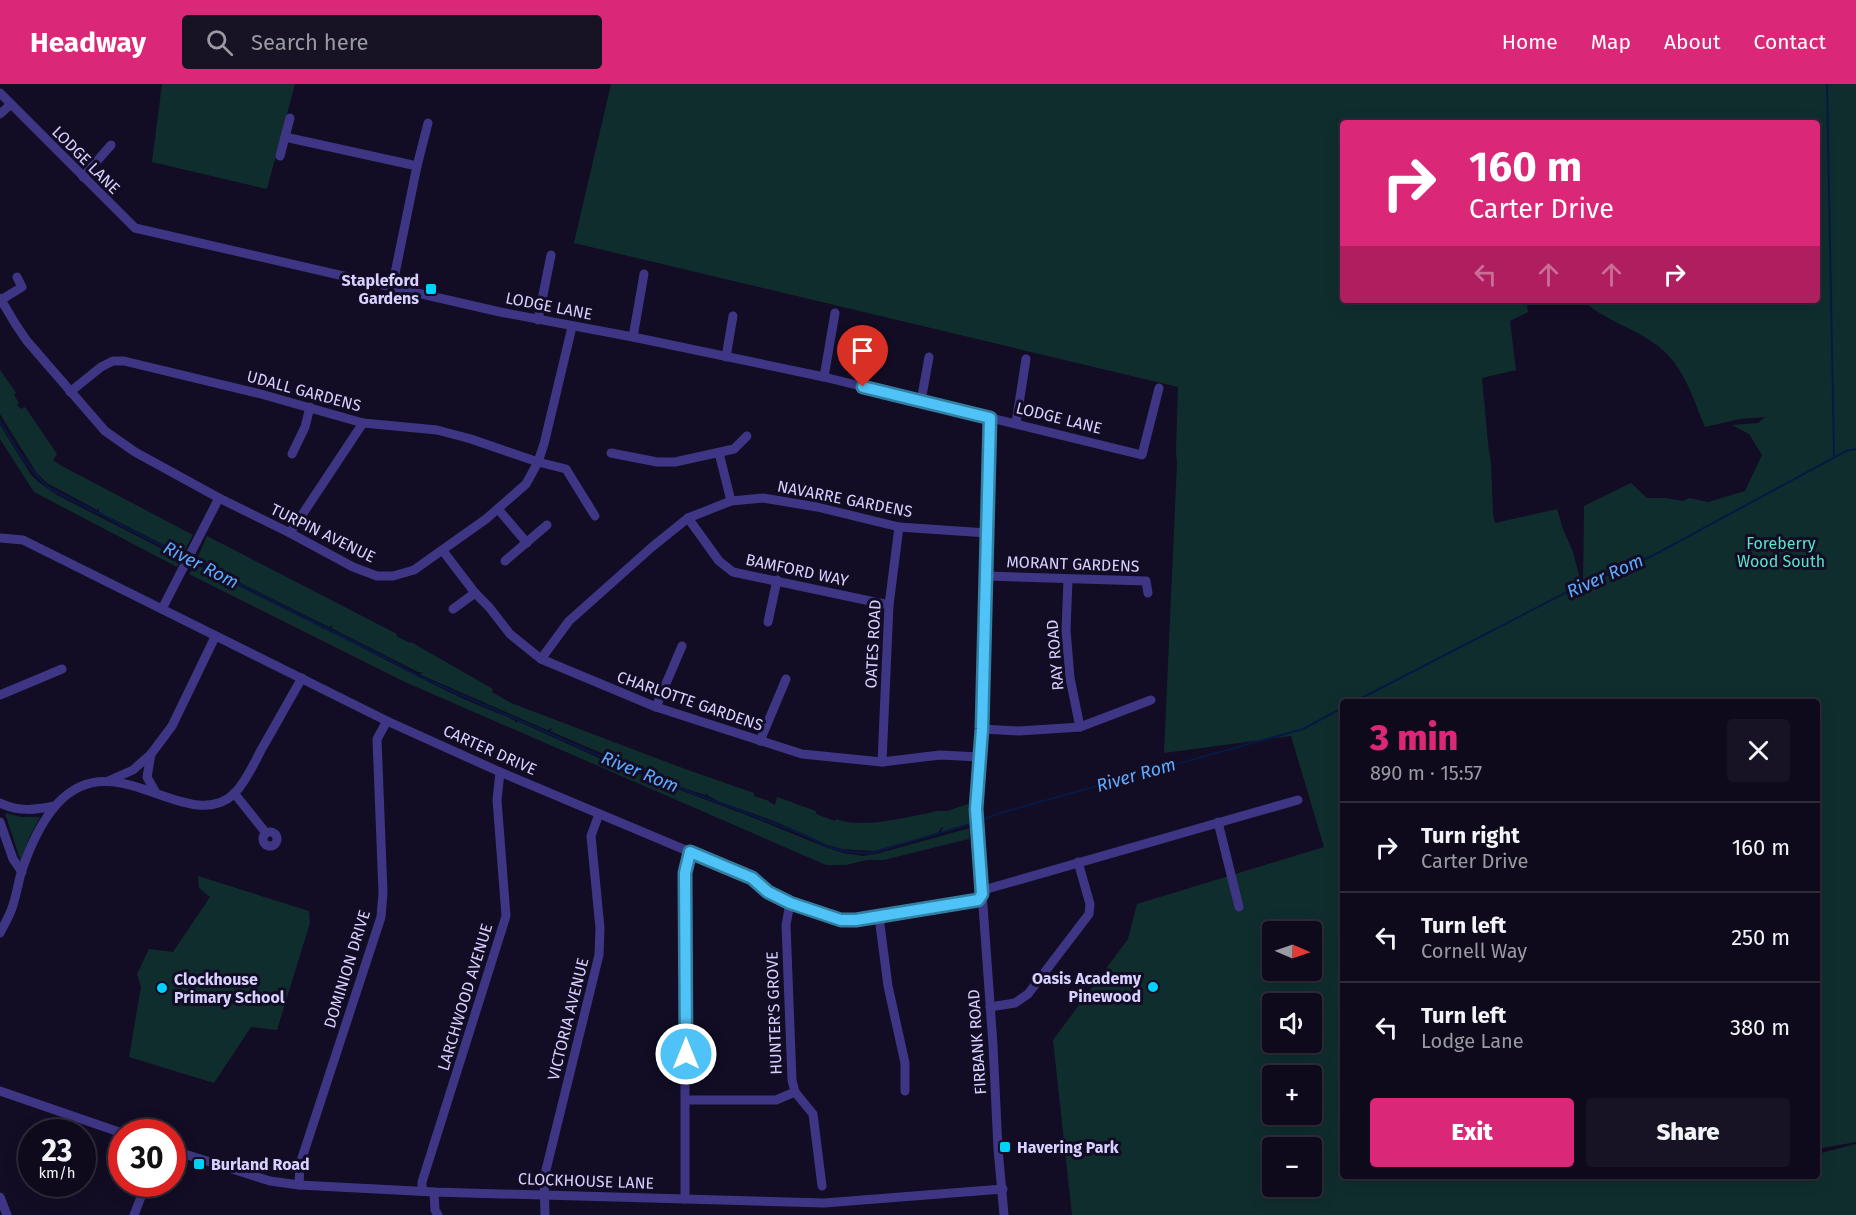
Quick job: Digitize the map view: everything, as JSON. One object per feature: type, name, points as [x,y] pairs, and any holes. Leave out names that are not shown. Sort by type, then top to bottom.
[{"type":"street","name":"LODGE LANE","points":[[0,93],[135,228],[538,320],[633,337],[824,377],[1142,455],[1159,388]]},
{"type":"street","points":[[0,114],[10,105]]},
{"type":"street","points":[[280,156],[290,118]]},
{"type":"street","points":[[392,288],[428,123]]},
{"type":"street","points":[[285,137],[417,166]]},
{"type":"street","points":[[83,177],[111,145]]},
{"type":"street","points":[[538,320],[551,255]]},
{"type":"street","points":[[633,337],[644,274]]},
{"type":"street","points":[[0,299],[21,287],[17,277]]},
{"type":"street","name":"TURPIN AVENUE","points":[[0,299],[27,341],[105,431],[135,452],[219,498],[353,567],[377,576],[405,574],[443,550],[498,509],[526,484],[538,462],[572,327]]},
{"type":"street","points":[[824,377],[835,313]]},
{"type":"street","points":[[726,357],[733,316]]},
{"type":"street","points":[[921,400],[929,357]]},
{"type":"street","points":[[1016,423],[1026,359]]},
{"type":"street","name":"UDALL GARDENS","points":[[70,392],[101,367],[113,361],[124,361],[310,407],[363,423],[437,430],[566,469],[595,516]]},
{"type":"street","points":[[292,454],[305,427],[310,407]]},
{"type":"street","name":"FIRBANK ROAD","points":[[990,418],[982,729],[976,813],[1004,1215]]},
{"type":"street","points":[[290,533],[363,423]]},
{"type":"street","points":[[611,453],[657,462],[675,462],[734,449],[747,436]]},
{"type":"street","points":[[719,453],[731,501]]},
{"type":"street","points":[[162,609],[219,498]]},
{"type":"street","name":"NAVARRE GARDENS","points":[[541,659],[569,621],[652,547],[688,518],[731,501],[763,498],[817,507],[899,528],[987,533]]},
{"type":"street","points":[[498,509],[528,543]]},
{"type":"street","name":"BAMFORD WAY","points":[[688,518],[719,561],[734,572],[889,605]]},
{"type":"street","points":[[505,561],[547,525]]},
{"type":"street","name":"OATES ROAD","points":[[882,762],[889,605],[899,528]]},
{"type":"street","name":"CARTER DRIVE","points":[[0,537],[23,540],[387,721],[500,772],[752,878],[768,892],[790,903],[841,920],[856,920],[978,900],[987,889],[1298,800]]},
{"type":"street","name":"CHARLOTTE GARDENS","points":[[443,550],[510,634],[541,659],[656,707],[802,754],[882,762],[940,754],[980,757]]},
{"type":"street","name":"MORANT GARDENS","points":[[986,576],[1146,581],[1148,593]]},
{"type":"street","points":[[768,622],[777,580]]},
{"type":"street","name":"RAY ROAD","points":[[1068,580],[1066,630],[1070,678],[1080,727]]},
{"type":"street","points":[[453,609],[475,593]]},
{"type":"street","points":[[0,933],[12,909],[22,872],[38,831],[56,806],[66,795],[81,786],[107,781],[133,770],[151,754],[172,726],[215,637]]},
{"type":"street","points":[[656,707],[682,646]]},
{"type":"street","points":[[0,695],[62,669]]},
{"type":"street","points":[[107,781],[132,785],[195,806],[217,805],[234,793],[246,778],[302,678]]},
{"type":"street","points":[[760,741],[786,679]]},
{"type":"street","points":[[982,729],[1080,727],[1151,700]]},
{"type":"street","name":"DOMINION DRIVE","points":[[299,1185],[300,1164],[381,916],[383,893],[377,739],[387,721]]},
{"type":"street","points":[[151,754],[147,777],[156,793]]},
{"type":"street","name":"LARCHWOOD AVENUE","points":[[422,1191],[422,1182],[506,916],[496,800],[500,772]]},
{"type":"street","points":[[234,793],[266,833]]},
{"type":"street","points":[[0,803],[13,809],[33,810],[56,806]]},
{"type":"street","name":"VICTORIA AVENUE","points":[[545,1215],[544,1178],[600,955],[600,928],[591,836],[599,814]]},
{"type":"street","points":[[0,822],[13,859],[22,872]]},
{"type":"street","points":[[1218,822],[1239,908]]},
{"type":"street","points":[[685,1199],[685,873],[690,852]]},
{"type":"street","points":[[990,1007],[1015,1003],[1028,994],[1089,914],[1090,904],[1078,862]]},
{"type":"street","name":"HUNTER'S GROVE","points":[[790,903],[786,926],[792,1080],[795,1092],[813,1114],[822,1186]]},
{"type":"street","points":[[879,916],[888,986],[905,1063],[905,1091]]},
{"type":"street","points":[[0,1091],[108,1128]]},
{"type":"street","points":[[686,1100],[776,1100],[795,1092]]},
{"type":"street","name":"CLOCKHOUSE LANE","points":[[186,1155],[258,1178],[299,1185],[434,1192],[808,1203],[1003,1189]]},
{"type":"street","points":[[808,1203],[822,1186],[839,1202]]},
{"type":"street","points":[[434,1192],[435,1210],[438,1215]]},
{"type":"street","points":[[0,1197],[7,1215]]},
{"type":"street","points":[[134,1215],[141,1197]]},
{"type":"green space","points":[[162,84],[295,84],[267,189],[152,162]]},
{"type":"green space","name":"Foreberry Wood South","points":[[611,84],[1856,84],[1856,1142],[1820,1148],[1820,699],[1340,699],[1340,1179],[1820,1179],[1820,1153],[1856,1144],[1856,1215],[1072,1215],[1053,1040],[1128,939],[1137,904],[1324,847],[1291,736],[1164,753],[1178,387],[574,243]],"holes":[[[1340,120],[1820,120],[1820,303],[1586,303],[1600,314],[1649,340],[1667,354],[1687,383],[1705,427],[1740,419],[1765,417],[1758,423],[1732,425],[1749,434],[1762,455],[1745,491],[1708,502],[1689,498],[1683,501],[1647,498],[1631,483],[1584,506],[1583,590],[1573,552],[1557,509],[1495,523],[1493,514],[1491,464],[1482,378],[1516,370],[1510,321],[1528,312],[1526,303],[1340,303]]]},
{"type":"green space","points":[[0,370],[16,393],[14,395],[19,403],[17,405],[21,409],[25,407],[57,454],[53,460],[193,535],[183,554],[174,550],[175,547],[172,549],[99,512],[99,508],[97,510],[47,483],[36,472],[0,414]]},
{"type":"green space","points":[[0,425],[31,475],[41,484],[57,495],[180,558],[177,567],[34,492],[0,439]]},
{"type":"green space","points":[[207,536],[397,634],[396,636],[411,642],[493,689],[492,692],[511,703],[754,793],[754,796],[775,805],[777,797],[816,811],[816,814],[835,821],[836,819],[846,822],[870,823],[947,811],[968,804],[970,824],[940,833],[942,827],[937,834],[874,851],[842,849],[828,845],[774,821],[718,801],[707,795],[708,793],[705,795],[678,786],[550,731],[553,728],[547,730],[419,674],[424,672],[418,672],[331,628],[334,625],[329,627],[196,561]]},
{"type":"green space","points":[[195,564],[437,686],[508,717],[516,724],[517,721],[619,767],[825,847],[863,856],[970,828],[969,839],[883,860],[826,865],[405,682],[189,574]]},
{"type":"green space","points":[[5,813],[21,817],[40,817],[29,838],[21,862]]},
{"type":"green space","points":[[198,876],[309,911],[310,923],[277,1030],[251,1027],[214,1083],[129,1057],[141,987],[137,974],[149,949],[173,952],[210,897],[199,888]]},
{"type":"waterway","points":[[1827,84],[1834,456]]},
{"type":"waterway","name":"River Rom","points":[[0,421],[28,465],[49,488],[184,557]]},
{"type":"waterway","name":"River Rom","points":[[1360,699],[1565,593],[1654,555],[1846,451],[1856,449]]},
{"type":"waterway","name":"River Rom","points":[[189,559],[416,675],[632,770],[797,832],[829,847],[848,852],[871,853],[974,823]]},
{"type":"waterway","name":"River Rom","points":[[979,821],[1000,813],[1303,729],[1340,709]]},
{"type":"place","name":"Stapleford Gardens","points":[[431,289]]},
{"type":"place","name":"Oasis Academy Pinewood","points":[[1153,987]]},
{"type":"place","name":"Clockhouse Primary School","points":[[162,988]]},
{"type":"place","name":"Havering Park","points":[[1005,1147]]},
{"type":"place","name":"Burland Road","points":[[199,1164]]},
{"type":"route","points":[[686,1054],[685,873],[690,852],[752,878],[768,892],[790,903],[841,920],[856,920],[978,900],[982,894],[976,792],[982,729],[990,418],[863,387]]}]
